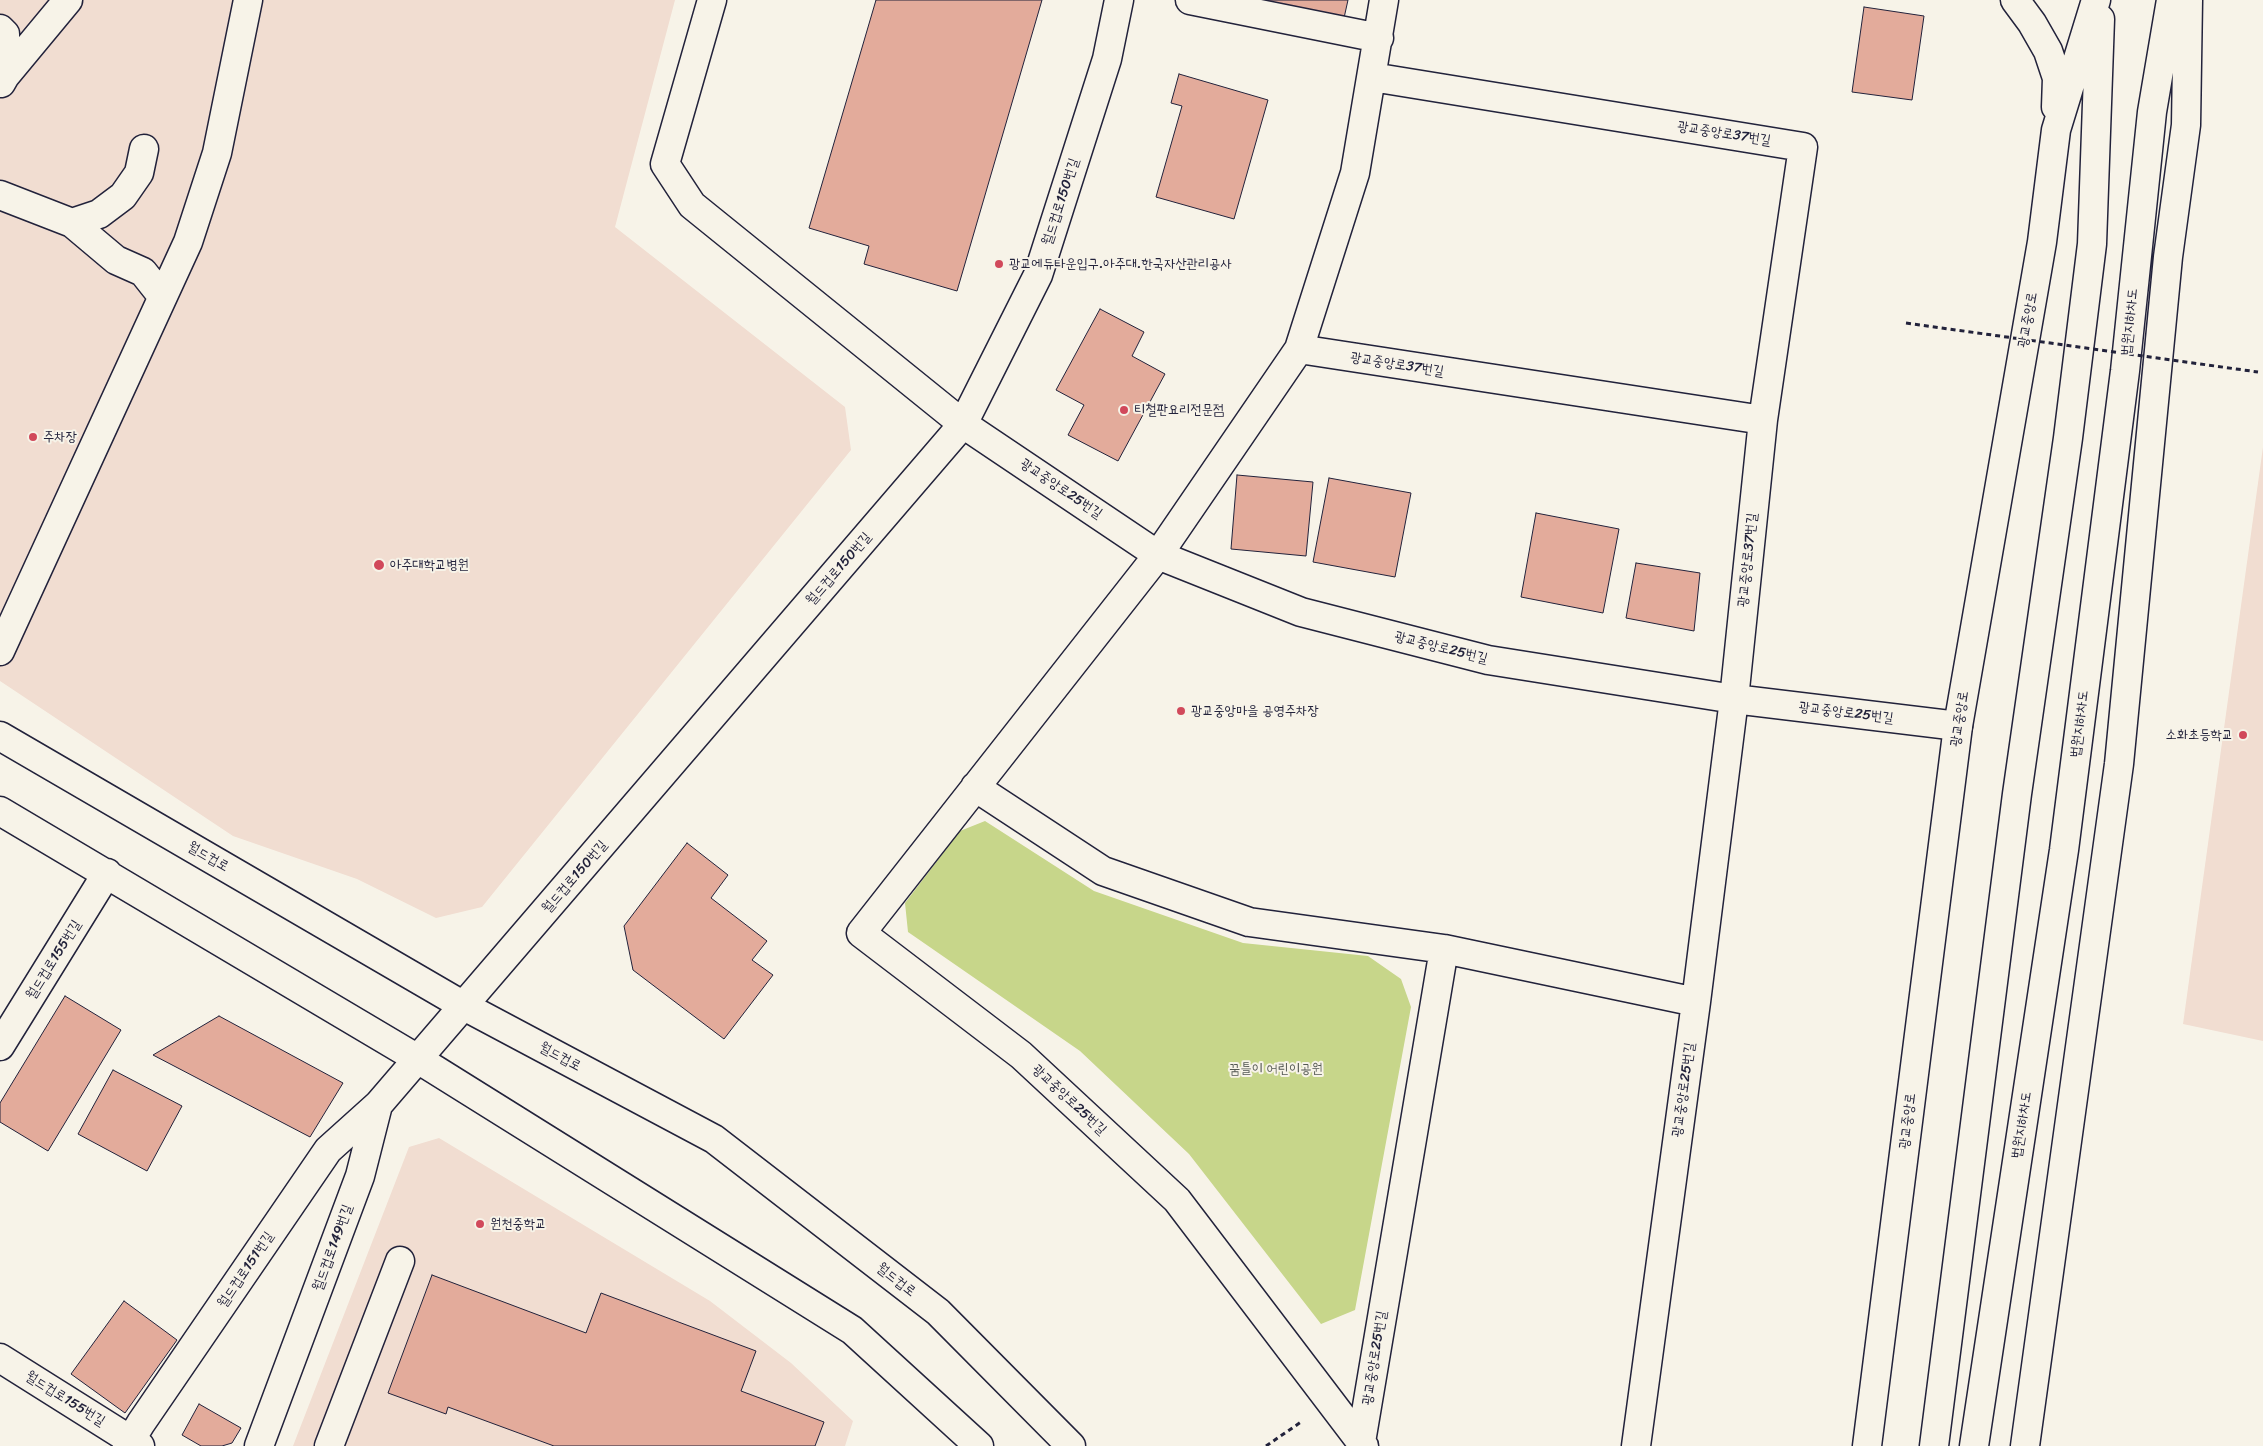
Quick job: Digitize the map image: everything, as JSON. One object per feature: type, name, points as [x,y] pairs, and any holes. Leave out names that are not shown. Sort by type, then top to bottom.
[{"type":"street","points":[[2,80],[68,0]]},
{"type":"street","points":[[0,652],[188,242],[217,154],[248,0]]},
{"type":"street","name":"광교중앙로25번길","points":[[712,0],[666,164],[692,205],[963,424],[1158,555],[1301,612],[1488,660],[1734,699],[1958,726]]},
{"type":"street","name":"월드컵로150번길","points":[[418,1059],[963,424],[1038,274],[1107,58],[1119,0]]},
{"type":"street","points":[[1190,0],[1379,38]]},
{"type":"street","points":[[1158,555],[1299,350],[1355,173],[1384,0]]},
{"type":"street","points":[[2015,0],[2032,23],[2048,51],[2057,78],[2056,130]]},
{"type":"street","name":"광교중앙로","points":[[1867,1446],[1958,726],[2042,242],[2056,130],[2096,0]]},
{"type":"street","points":[[1934,1446],[2017,794],[2068,438],[2092,244],[2101,0]]},
{"type":"street","name":"법원지하차도","points":[[1974,1446],[2064,850],[2125,371],[2152,112],[2170,0]]},
{"type":"street","points":[[2025,1446],[2088,975],[2119,764],[2168,257],[2186,125],[2188,0]]},
{"type":"street","points":[[0,29],[5,34],[2,80]]},
{"type":"street","name":"광교중앙로37번길","points":[[1372,77],[1803,147],[1763,420],[1734,699]]},
{"type":"street","points":[[72,223],[99,214],[123,196],[140,173],[144,149]]},
{"type":"street","points":[[0,195],[72,223],[116,260],[143,272],[162,296]]},
{"type":"street","name":"광교중앙로37번길","points":[[1299,350],[1763,420]]},
{"type":"street","name":"광교중앙로25번길","points":[[1158,555],[861,934],[1021,1055],[1177,1200],[1363,1444]]},
{"type":"street","name":"광교중앙로25번길","points":[[1636,1446],[1696,1002],[1734,699]]},
{"type":"street","name":"월드컵로","points":[[0,736],[464,1006],[714,1139],[938,1312],[1071,1446]]},
{"type":"street","points":[[975,787],[1103,871],[1249,922],[1444,949],[1696,1002]]},
{"type":"street","points":[[0,810],[418,1059],[852,1330],[979,1446]]},
{"type":"street","name":"월드컵로155번길","points":[[0,1046],[107,873]]},
{"type":"street","name":"광교중앙로25번길","points":[[1363,1444],[1444,949]]},
{"type":"street","name":"월드컵로149번길","points":[[259,1446],[360,1176],[378,1105],[418,1059]]},
{"type":"street","name":"월드컵로151번길","points":[[133,1444],[328,1150],[378,1105]]},
{"type":"street","points":[[337,1444],[400,1261]]},
{"type":"street","name":"월드컵로155번길","points":[[0,1358],[133,1444]]},
{"type":"path","points":[[1906,323],[2258,372]]},
{"type":"path","points":[[1266,1446],[1330,1401]]},
{"type":"shaded area","name":"아주대학교병원","points":[[0,0],[675,0],[615,227],[845,407],[851,450],[482,907],[436,918],[357,879],[233,836],[0,681]]},
{"type":"shaded area","name":"소화초등학교","points":[[2263,447],[2263,1041],[2183,1024]]},
{"type":"shaded area","name":"원천중학교","points":[[439,1138],[710,1301],[791,1363],[853,1421],[845,1446],[293,1446],[409,1147]]},
{"type":"green space","name":"꿈틀이 어린이공원","points":[[985,821],[1094,891],[1243,943],[1368,956],[1401,979],[1411,1007],[1355,1310],[1321,1324],[1189,1154],[1080,1051],[908,932],[905,903],[960,831]]},
{"type":"building","points":[[876,0],[1042,0],[957,291],[864,264],[869,246],[809,228]]},
{"type":"building","points":[[1247,0],[1348,0],[1344,18]]},
{"type":"building","points":[[1864,7],[1924,16],[1912,100],[1852,92]]},
{"type":"building","points":[[1179,74],[1268,100],[1234,219],[1156,197],[1182,106],[1171,103]]},
{"type":"building","points":[[1100,309],[1144,332],[1132,356],[1165,374],[1118,461],[1068,435],[1084,405],[1056,390]]},
{"type":"building","points":[[1237,475],[1313,482],[1306,556],[1231,549]]},
{"type":"building","points":[[1329,478],[1411,493],[1395,577],[1313,562]]},
{"type":"building","points":[[1536,513],[1619,529],[1603,613],[1521,597]]},
{"type":"building","points":[[1636,563],[1700,573],[1694,631],[1626,618]]},
{"type":"building","points":[[687,843],[728,875],[711,898],[767,941],[752,960],[773,975],[724,1039],[633,970],[624,926]]},
{"type":"building","points":[[65,996],[121,1030],[48,1151],[0,1122],[0,1103]]},
{"type":"building","points":[[219,1016],[343,1083],[310,1137],[153,1055]]},
{"type":"building","points":[[113,1070],[182,1106],[147,1171],[78,1134]]},
{"type":"building","points":[[432,1275],[586,1333],[601,1293],[756,1351],[741,1391],[824,1422],[815,1446],[554,1446],[448,1407],[446,1414],[388,1393]]},
{"type":"building","points":[[124,1301],[177,1340],[125,1413],[71,1374]]},
{"type":"building","points":[[199,1404],[241,1428],[232,1443],[222,1446],[201,1446],[182,1435]]},
{"type":"place","name":"광교에듀타운입구.아주대.한국자산관리공사","points":[[999,264]]},
{"type":"place","name":"티철판요리전문점","points":[[1124,410]]},
{"type":"place","name":"주차장","points":[[33,437]]},
{"type":"place","name":"아주대학교병원","points":[[379,565]]},
{"type":"place","name":"광교중앙마을 공영주차장","points":[[1181,711]]},
{"type":"place","name":"소화초등학교","points":[[2243,735]]},
{"type":"place","name":"원천중학교","points":[[480,1224]]}]
